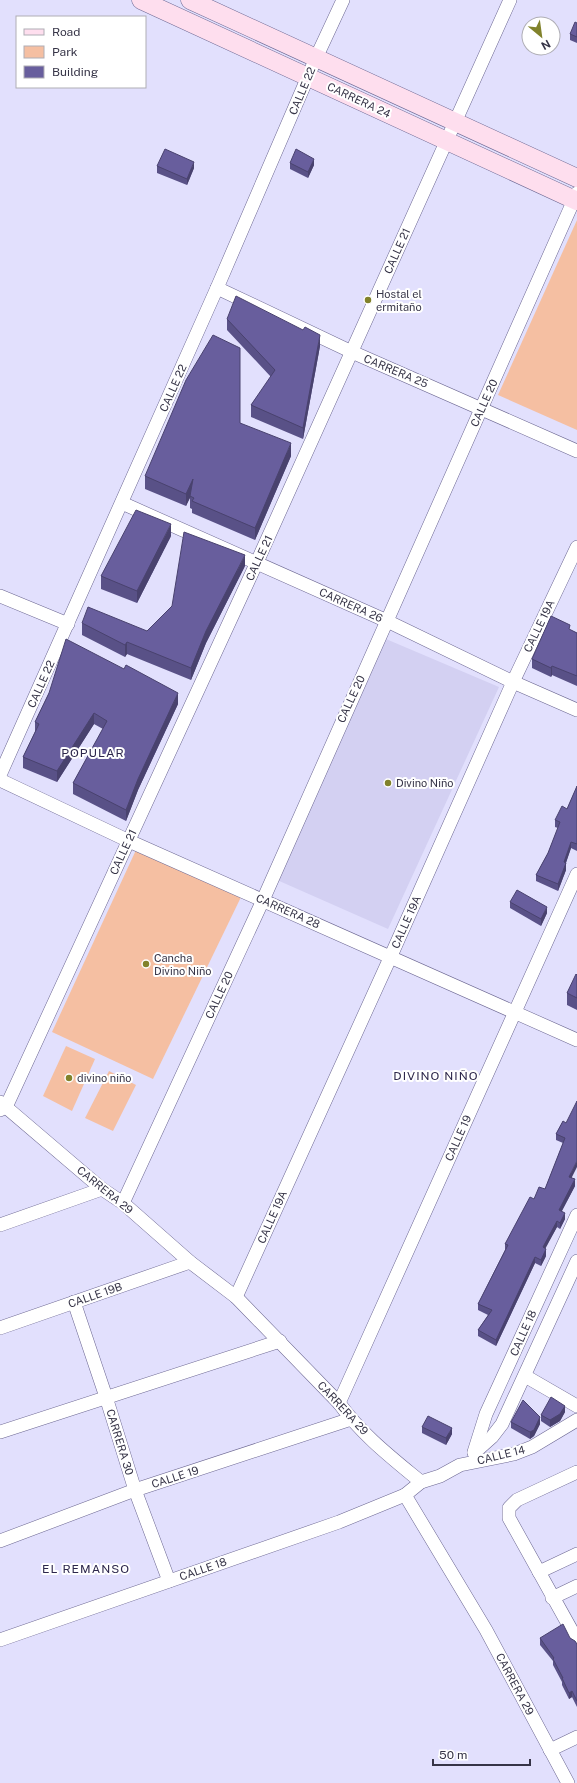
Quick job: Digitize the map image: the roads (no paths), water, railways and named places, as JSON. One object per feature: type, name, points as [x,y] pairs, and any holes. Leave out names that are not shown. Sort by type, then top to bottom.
[{"type":"street","name":"CARRERA 24","points":[[140,0],[576,198]]},
{"type":"street","name":"CARRERA 24","points":[[190,0],[577,178]]},
{"type":"street","name":"CALLE 22","points":[[0,775],[122,503],[316,58],[343,0]]},
{"type":"street","name":"CALLE 21","points":[[2,1107],[129,841],[352,352],[446,140],[456,123],[510,0]]},
{"type":"street","name":"CALLE 20","points":[[123,1203],[263,900],[326,754],[576,198]]},
{"type":"street","name":"CARRERA 25","points":[[217,288],[352,352],[577,451]]},
{"type":"street","name":"CARRERA 26","points":[[122,503],[387,621],[513,682],[577,710]]},
{"type":"street","name":"CALLE 19A","points":[[236,1297],[513,682],[577,547]]},
{"type":"street","points":[[0,596],[68,624]]},
{"type":"street","name":"CARRERA 28","points":[[0,780],[129,841],[577,1040]]},
{"type":"street","name":"CALLE 19","points":[[339,1402],[577,874]]},
{"type":"street","name":"CARRERA 29","points":[[2,1107],[102,1189],[123,1203],[190,1262],[236,1297],[339,1402],[351,1419],[421,1482]]},
{"type":"street","points":[[0,1225],[102,1189]]},
{"type":"street","name":"CALLE 18","points":[[474,1452],[486,1414],[577,1215]]},
{"type":"street","name":"CALLE 18","points":[[460,1465],[492,1437],[502,1424],[577,1261]]},
{"type":"street","name":"CALLE 19B","points":[[0,1328],[190,1262]]},
{"type":"street","name":"CARRERA 30","points":[[74,1302],[135,1490],[169,1581]]},
{"type":"street","points":[[0,1432],[280,1342]]},
{"type":"street","points":[[525,1376],[577,1406]]},
{"type":"street","name":"CALLE 19","points":[[0,1541],[135,1490],[351,1419]]},
{"type":"street","name":"CALLE 14","points":[[421,1482],[440,1476],[460,1465],[514,1454],[532,1447],[577,1420]]},
{"type":"street","points":[[577,1472],[517,1500],[509,1508],[509,1518],[552,1598],[577,1640]]},
{"type":"street","points":[[405,1494],[421,1482]]},
{"type":"street","name":"CARRERA 29","points":[[405,1494],[486,1630],[568,1783]]},
{"type":"street","name":"CALLE 18","points":[[1,1636],[169,1581],[339,1522],[405,1494]]},
{"type":"street","points":[[539,1572],[577,1554]]},
{"type":"street","points":[[552,1598],[577,1586]]},
{"type":"street","points":[[550,1750],[577,1737]]},
{"type":"place","name":"Hostal el ermitaño","points":[[368,300]]},
{"type":"place","name":"Divino Niño","points":[[388,783]]},
{"type":"place","name":"Cancha Divino Niño","points":[[146,964]]},
{"type":"place","name":"divino niño","points":[[69,1078]]},
{"type":"district","name":"POPULAR","points":[[93,753]]},
{"type":"district","name":"DIVINO NIÑO","points":[[436,1076]]},
{"type":"district","name":"EL REMANSO","points":[[86,1569]]}]
